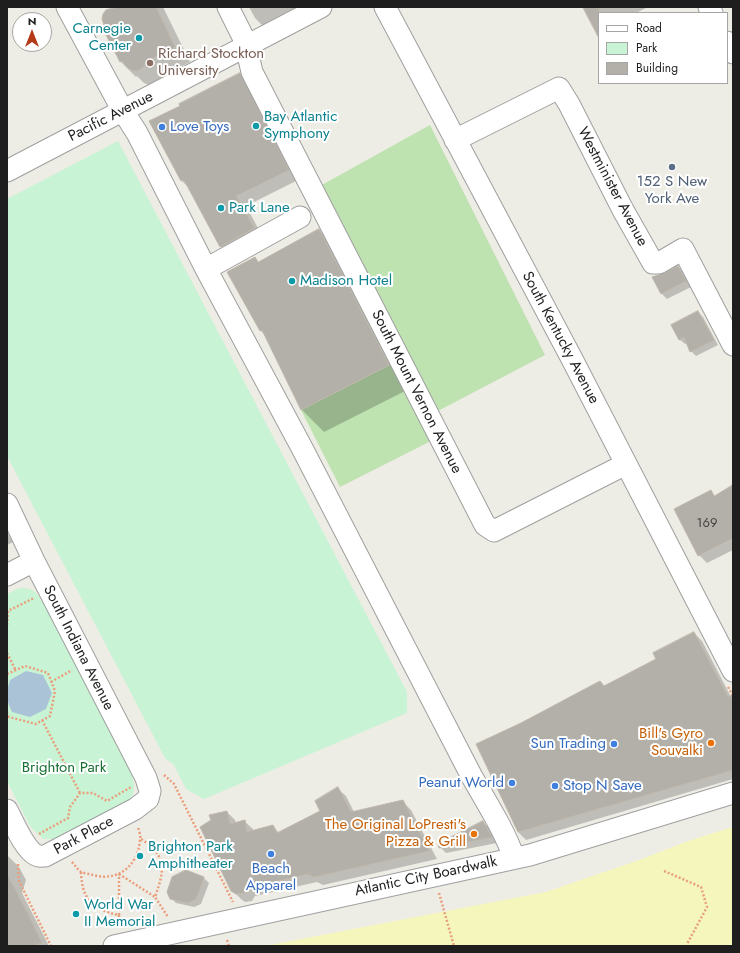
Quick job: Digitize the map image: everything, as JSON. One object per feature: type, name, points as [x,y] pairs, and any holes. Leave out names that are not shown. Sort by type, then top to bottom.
[{"type":"street","points":[[66,7],[122,111],[137,133],[206,269],[302,448],[471,775],[503,832],[514,858]]},
{"type":"street","name":"South Mount Vernon Avenue","points":[[228,7],[247,45],[252,72],[485,526],[494,531],[626,464]]},
{"type":"street","name":"Pacific Avenue","points":[[7,171],[321,7]]},
{"type":"street","name":"South Kentucky Avenue","points":[[385,7],[502,226],[733,671]]},
{"type":"street","points":[[728,44],[733,53]]},
{"type":"street","name":"Westminister Avenue","points":[[455,140],[559,88],[569,104],[620,204],[646,267],[658,263],[683,249],[733,345]]},
{"type":"street","points":[[206,269],[300,217]]},
{"type":"street","name":"South Indiana Avenue","points":[[7,504],[49,591],[148,784]]},
{"type":"street","points":[[7,575],[34,561]]},
{"type":"street","name":"Park Place","points":[[7,810],[31,852],[40,856],[51,854],[135,809],[148,799],[148,784]]},
{"type":"street","name":"Atlantic City Boardwalk","points":[[117,945],[530,855],[733,793]]},
{"type":"path","points":[[7,625],[8,612],[49,591]]},
{"type":"path","points":[[7,653],[16,670]]},
{"type":"path","points":[[51,682],[86,662]]},
{"type":"path","points":[[7,674],[25,666],[48,673],[55,691],[50,716],[36,724],[9,717],[7,713]]},
{"type":"path","points":[[42,720],[80,794]]},
{"type":"path","points":[[80,794],[93,794],[107,801],[148,784],[162,774],[174,784],[241,918]]},
{"type":"path","points":[[51,946],[20,881],[17,854],[24,842],[68,818],[70,807],[80,794]]},
{"type":"path","points":[[60,849],[81,872],[98,876],[112,877],[119,874],[132,862],[141,839],[135,809]]},
{"type":"path","points":[[141,839],[151,846],[159,855],[162,866],[162,877],[155,897]]},
{"type":"path","points":[[664,871],[701,887],[707,907],[687,944]]},
{"type":"path","points":[[81,872],[82,885],[86,897],[93,905],[105,912],[119,915]]},
{"type":"path","points":[[119,874],[155,897],[178,932]]},
{"type":"path","points":[[117,945],[119,874]]},
{"type":"path","points":[[438,891],[454,946]]},
{"type":"path","points":[[227,940],[228,946]]},
{"type":"shaded area","points":[[430,125],[545,355],[436,412],[320,186]]},
{"type":"shaded area","points":[[394,363],[433,440],[340,487],[301,410]]},
{"type":"sand","points":[[733,827],[733,946],[265,946],[546,892],[642,859],[688,841]]},
{"type":"green space","points":[[118,141],[407,692],[407,713],[204,799],[186,789],[174,765],[165,758],[7,456],[7,199]]},
{"type":"green space","name":"Brighton Park","points":[[19,588],[33,590],[42,601],[132,775],[134,783],[134,792],[128,802],[54,839],[43,839],[30,826],[7,781],[7,594]]},
{"type":"water","points":[[26,671],[43,675],[52,693],[46,709],[30,717],[12,712],[7,696],[10,680]]},
{"type":"building","name":"Carnegie Center","points":[[119,7],[156,7],[175,47],[147,61],[139,70],[133,71],[128,68],[122,61],[120,62],[103,29],[105,28],[102,19],[103,14],[106,10]]},
{"type":"building","points":[[583,7],[599,7],[598,36]]},
{"type":"building","points":[[240,73],[289,170],[236,196],[254,228],[220,247],[184,180],[181,181],[149,121]]},
{"type":"building","points":[[319,229],[389,365],[301,410],[262,330],[260,331],[227,272],[255,257],[258,262]]},
{"type":"building","points":[[678,266],[686,281],[661,294],[652,277],[665,273]]},
{"type":"building","points":[[698,311],[714,340],[690,352],[684,337],[679,340],[671,325]]},
{"type":"building","points":[[733,485],[733,538],[698,556],[674,509],[711,490],[714,496]]},
{"type":"building","points":[[694,632],[728,697],[733,695],[733,770],[518,832],[476,744],[521,723],[600,681],[604,686],[656,659],[653,653]]},
{"type":"building","points":[[338,787],[351,812],[403,800],[429,851],[314,877],[308,874],[247,888],[244,893],[236,894],[231,891],[200,827],[211,820],[209,815],[227,811],[230,824],[245,820],[247,832],[273,825],[277,833],[320,811],[315,801]]},
{"type":"building","name":"The Original LoPresti's Pizza & Grill","points":[[483,821],[492,837],[439,848],[438,844]]},
{"type":"building","points":[[186,870],[204,877],[196,899],[188,903],[170,899],[167,892],[172,877]]},
{"type":"building","points":[[7,874],[42,943],[31,946],[7,946]]},
{"type":"place","name":"Carnegie Center","points":[[139,38]]},
{"type":"place","name":"Richard Stockton University","points":[[150,63]]},
{"type":"place","name":"Bay Atlantic Symphony","points":[[256,126]]},
{"type":"place","name":"Love Toys","points":[[162,127]]},
{"type":"place","name":"152 S New York Ave","points":[[672,167]]},
{"type":"place","name":"Park Lane","points":[[221,208]]},
{"type":"place","name":"Madison Hotel","points":[[292,281]]},
{"type":"place","name":"Bill's Gyro Souvalki","points":[[711,743]]},
{"type":"place","name":"Sun Trading","points":[[614,744]]},
{"type":"place","name":"Peanut World","points":[[512,783]]},
{"type":"place","name":"Stop N Save","points":[[555,786]]},
{"type":"place","name":"The Original LoPresti's Pizza & Grill","points":[[474,834]]},
{"type":"place","name":"Beach Apparel","points":[[271,854]]},
{"type":"place","name":"Brighton Park Amphitheater","points":[[140,856]]},
{"type":"place","name":"World War II Memorial","points":[[76,914]]}]
